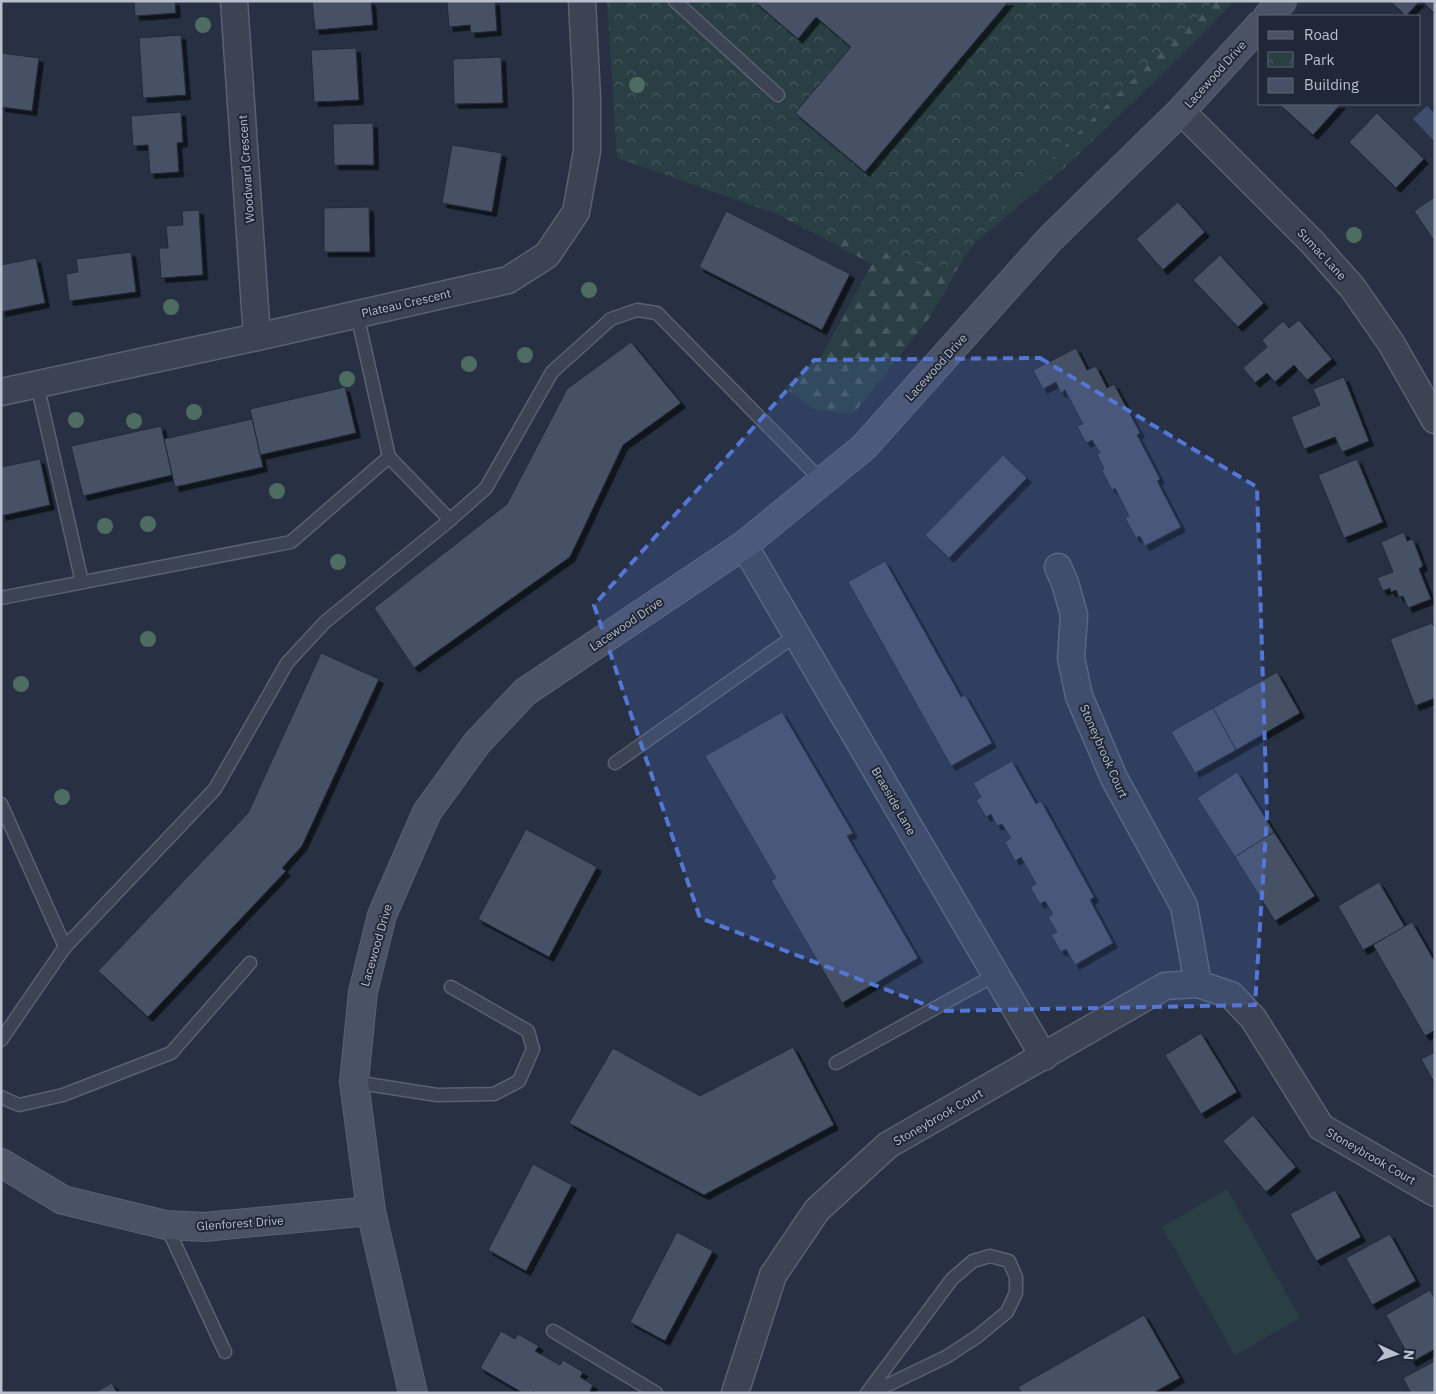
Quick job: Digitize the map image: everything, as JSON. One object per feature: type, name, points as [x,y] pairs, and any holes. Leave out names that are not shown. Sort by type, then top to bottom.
[{"type":"main road","points":[[1269,15],[1282,1]]},
{"type":"main road","name":"Lacewood Drive","points":[[413,1393],[371,1211],[354,1082],[363,992],[382,915],[427,812],[477,743],[525,692],[744,545],[864,448],[1050,239],[1182,111],[1258,27]]},
{"type":"main road","name":"Glenforest Drive","points":[[1,1163],[63,1200],[166,1225],[204,1227],[371,1211]]},
{"type":"street","name":"Woodward Crescent","points":[[234,1],[257,337]]},
{"type":"street","name":"Plateau Crescent","points":[[1,392],[257,337],[508,280],[547,256],[576,212],[587,152],[587,97],[582,1]]},
{"type":"street","name":"Sumac Lane","points":[[1182,111],[1312,242],[1352,286],[1391,343],[1435,420]]},
{"type":"street","name":"Braeside Lane","points":[[744,545],[1044,1057]]},
{"type":"street","name":"Stoneybrook Court","points":[[1058,567],[1065,583],[1074,615],[1071,658],[1079,696],[1114,778],[1184,906],[1198,984]]},
{"type":"street","name":"Stoneybrook Court","points":[[735,1393],[773,1275],[817,1210],[888,1145],[1165,986],[1198,984],[1231,995],[1252,1018],[1321,1127],[1435,1193]]},
{"type":"lane","points":[[675,1],[778,95]]},
{"type":"lane","points":[[1,1040],[65,947],[215,789],[287,663],[325,622],[450,520],[486,488],[552,372],[611,319],[637,310],[657,313],[822,481]]},
{"type":"lane","points":[[357,314],[389,457],[450,520]]},
{"type":"lane","points":[[37,384],[82,582]]},
{"type":"lane","points":[[1,598],[291,542],[389,457]]},
{"type":"lane","points":[[615,763],[796,635]]},
{"type":"lane","points":[[1,804],[65,947]]},
{"type":"lane","points":[[1,1097],[19,1105],[63,1095],[171,1053],[250,963]]},
{"type":"lane","points":[[836,1063],[995,975]]},
{"type":"lane","points":[[354,1082],[437,1095],[494,1094],[519,1081],[533,1049],[528,1031],[451,987]]},
{"type":"lane","points":[[166,1225],[225,1352]]},
{"type":"lane","points":[[867,1393],[952,1279],[973,1261],[990,1256],[1008,1261],[1016,1277],[1016,1293],[1007,1312],[978,1336],[946,1357],[871,1393]]},
{"type":"lane","points":[[553,1331],[656,1393]]},
{"type":"highlighted area","points":[[1040,358],[1257,487],[1267,815],[1255,1005],[942,1011],[700,918],[594,605],[814,360]]},
{"type":"green space","points":[[607,1],[1213,1],[1028,183],[980,237],[951,275],[617,158]]},
{"type":"green space","points":[[1035,1],[1234,1],[1179,58],[1064,168],[970,247],[931,316],[853,414],[815,410],[784,387],[822,355],[872,264],[779,215],[782,190]]},
{"type":"green space","points":[[1227,1189],[1300,1318],[1235,1355],[1162,1227]]},
{"type":"water","points":[[1427,106],[1435,114],[1435,142],[1413,119]]},
{"type":"building","points":[[134,1],[175,1],[176,13],[135,16]]},
{"type":"building","points":[[312,1],[371,1],[373,25],[315,30]]},
{"type":"building","points":[[447,1],[495,1],[497,31],[471,33],[470,25],[449,27]]},
{"type":"building","points":[[754,1],[1009,1],[865,172],[795,113],[851,47],[816,17],[798,39]]},
{"type":"building","points":[[1390,1],[1420,1],[1407,15]]},
{"type":"building","points":[[1422,1],[1435,1],[1435,10],[1433,12]]},
{"type":"building","points":[[181,35],[186,95],[143,98],[139,38]]},
{"type":"building","points":[[356,48],[359,100],[314,102],[311,50]]},
{"type":"building","points":[[1,53],[39,58],[32,111],[1,107]]},
{"type":"building","points":[[501,57],[503,103],[454,104],[453,59]]},
{"type":"building","points":[[1280,105],[1340,105],[1313,135]]},
{"type":"building","points":[[181,112],[183,142],[177,143],[179,172],[150,174],[148,145],[133,146],[131,116]]},
{"type":"building","points":[[1377,113],[1424,159],[1396,188],[1349,142]]},
{"type":"building","points":[[373,123],[374,165],[334,165],[333,124]]},
{"type":"building","points":[[452,145],[502,153],[492,212],[442,203]]},
{"type":"building","points":[[1435,197],[1435,242],[1414,211]]},
{"type":"building","points":[[1178,202],[1205,232],[1163,270],[1136,239]]},
{"type":"building","points":[[369,207],[370,252],[324,252],[324,208]]},
{"type":"building","points":[[199,210],[203,275],[161,278],[159,248],[168,248],[166,226],[183,225],[182,211]]},
{"type":"building","points":[[726,211],[850,274],[822,330],[699,267]]},
{"type":"building","points":[[131,252],[136,292],[69,301],[66,274],[78,272],[76,259]]},
{"type":"building","points":[[1220,255],[1264,303],[1238,327],[1193,280]]},
{"type":"building","points":[[36,258],[45,303],[1,312],[1,265]]},
{"type":"building","points":[[1299,320],[1332,359],[1307,380],[1294,365],[1275,382],[1267,373],[1255,383],[1243,368],[1267,347],[1262,340],[1283,321],[1289,328]]},
{"type":"building","points":[[631,342],[681,403],[623,445],[570,557],[414,668],[374,608],[507,504],[567,389]]},
{"type":"building","points":[[1076,348],[1087,370],[1096,366],[1107,388],[1114,384],[1140,433],[1137,435],[1160,479],[1157,481],[1181,527],[1145,546],[1140,536],[1136,538],[1125,518],[1129,516],[1115,488],[1112,490],[1102,471],[1104,469],[1097,454],[1100,453],[1092,440],[1086,443],[1077,426],[1083,424],[1065,390],[1061,393],[1056,382],[1043,389],[1033,370]]},
{"type":"building","points":[[1344,377],[1369,441],[1342,452],[1335,437],[1304,449],[1291,417],[1320,405],[1313,389]]},
{"type":"building","points":[[345,387],[356,433],[260,455],[250,409]]},
{"type":"building","points":[[252,419],[263,467],[175,487],[164,439]]},
{"type":"building","points":[[161,426],[172,475],[83,496],[71,446]]},
{"type":"building","points":[[1003,455],[1027,478],[949,558],[925,535]]},
{"type":"building","points":[[40,459],[50,505],[1,516],[1,467]]},
{"type":"building","points":[[1357,459],[1383,522],[1344,538],[1318,475]]},
{"type":"building","points":[[1404,532],[1407,541],[1413,539],[1423,566],[1419,569],[1431,599],[1408,608],[1403,596],[1399,597],[1396,590],[1391,592],[1390,588],[1383,591],[1377,578],[1393,572],[1381,542]]},
{"type":"building","points":[[885,561],[961,697],[965,695],[992,743],[951,766],[848,582]]},
{"type":"building","points":[[1432,623],[1435,629],[1435,698],[1415,706],[1390,639]]},
{"type":"building","points":[[321,653],[379,679],[302,846],[282,868],[286,871],[148,1017],[98,971],[248,813]]},
{"type":"building","points":[[1277,672],[1300,713],[1236,750],[1213,708]]},
{"type":"building","points":[[1213,708],[1236,750],[1195,773],[1171,732]]},
{"type":"building","points":[[782,712],[853,833],[847,836],[918,958],[842,1003],[771,881],[776,878],[705,756]]},
{"type":"building","points":[[1012,761],[1036,804],[1041,801],[1094,897],[1090,900],[1113,943],[1075,965],[1066,949],[1061,952],[1051,935],[1057,932],[1048,917],[1053,914],[1045,901],[1040,904],[1030,887],[1036,884],[1021,857],[1015,861],[1005,842],[1011,838],[1002,824],[997,826],[991,814],[986,817],[976,800],[981,797],[973,783]]},
{"type":"building","points":[[1237,772],[1274,832],[1235,857],[1197,798]]},
{"type":"building","points":[[526,829],[597,867],[549,957],[478,919]]},
{"type":"building","points":[[1274,832],[1315,896],[1275,921],[1235,857]]},
{"type":"building","points":[[1379,882],[1405,927],[1363,950],[1338,906]]},
{"type":"building","points":[[1412,922],[1435,962],[1435,1030],[1425,1036],[1373,945]]},
{"type":"building","points":[[1201,1033],[1237,1092],[1201,1114],[1165,1055]]},
{"type":"building","points":[[793,1047],[834,1125],[704,1195],[569,1123],[613,1048],[700,1096]]},
{"type":"building","points":[[1435,1052],[1435,1084],[1421,1059]]},
{"type":"building","points":[[1253,1115],[1296,1167],[1266,1192],[1223,1141]]},
{"type":"building","points":[[533,1164],[572,1185],[526,1271],[488,1250]]},
{"type":"building","points":[[1335,1190],[1361,1237],[1316,1261],[1290,1214]]},
{"type":"building","points":[[677,1232],[713,1251],[665,1341],[630,1322]]},
{"type":"building","points":[[1390,1234],[1416,1281],[1372,1305],[1346,1258]]},
{"type":"building","points":[[1430,1290],[1435,1299],[1435,1349],[1412,1362],[1386,1315]]},
{"type":"building","points":[[1144,1315],[1180,1378],[1153,1393],[1022,1393],[1018,1387]]},
{"type":"building","points":[[501,1331],[515,1339],[518,1334],[539,1346],[535,1351],[560,1365],[563,1360],[583,1372],[580,1377],[593,1385],[589,1393],[536,1393],[533,1391],[531,1393],[523,1393],[480,1368]]},
{"type":"building","points":[[1435,1361],[1435,1393],[1411,1393],[1403,1378]]},
{"type":"building","points":[[112,1383],[117,1393],[94,1393]]}]
